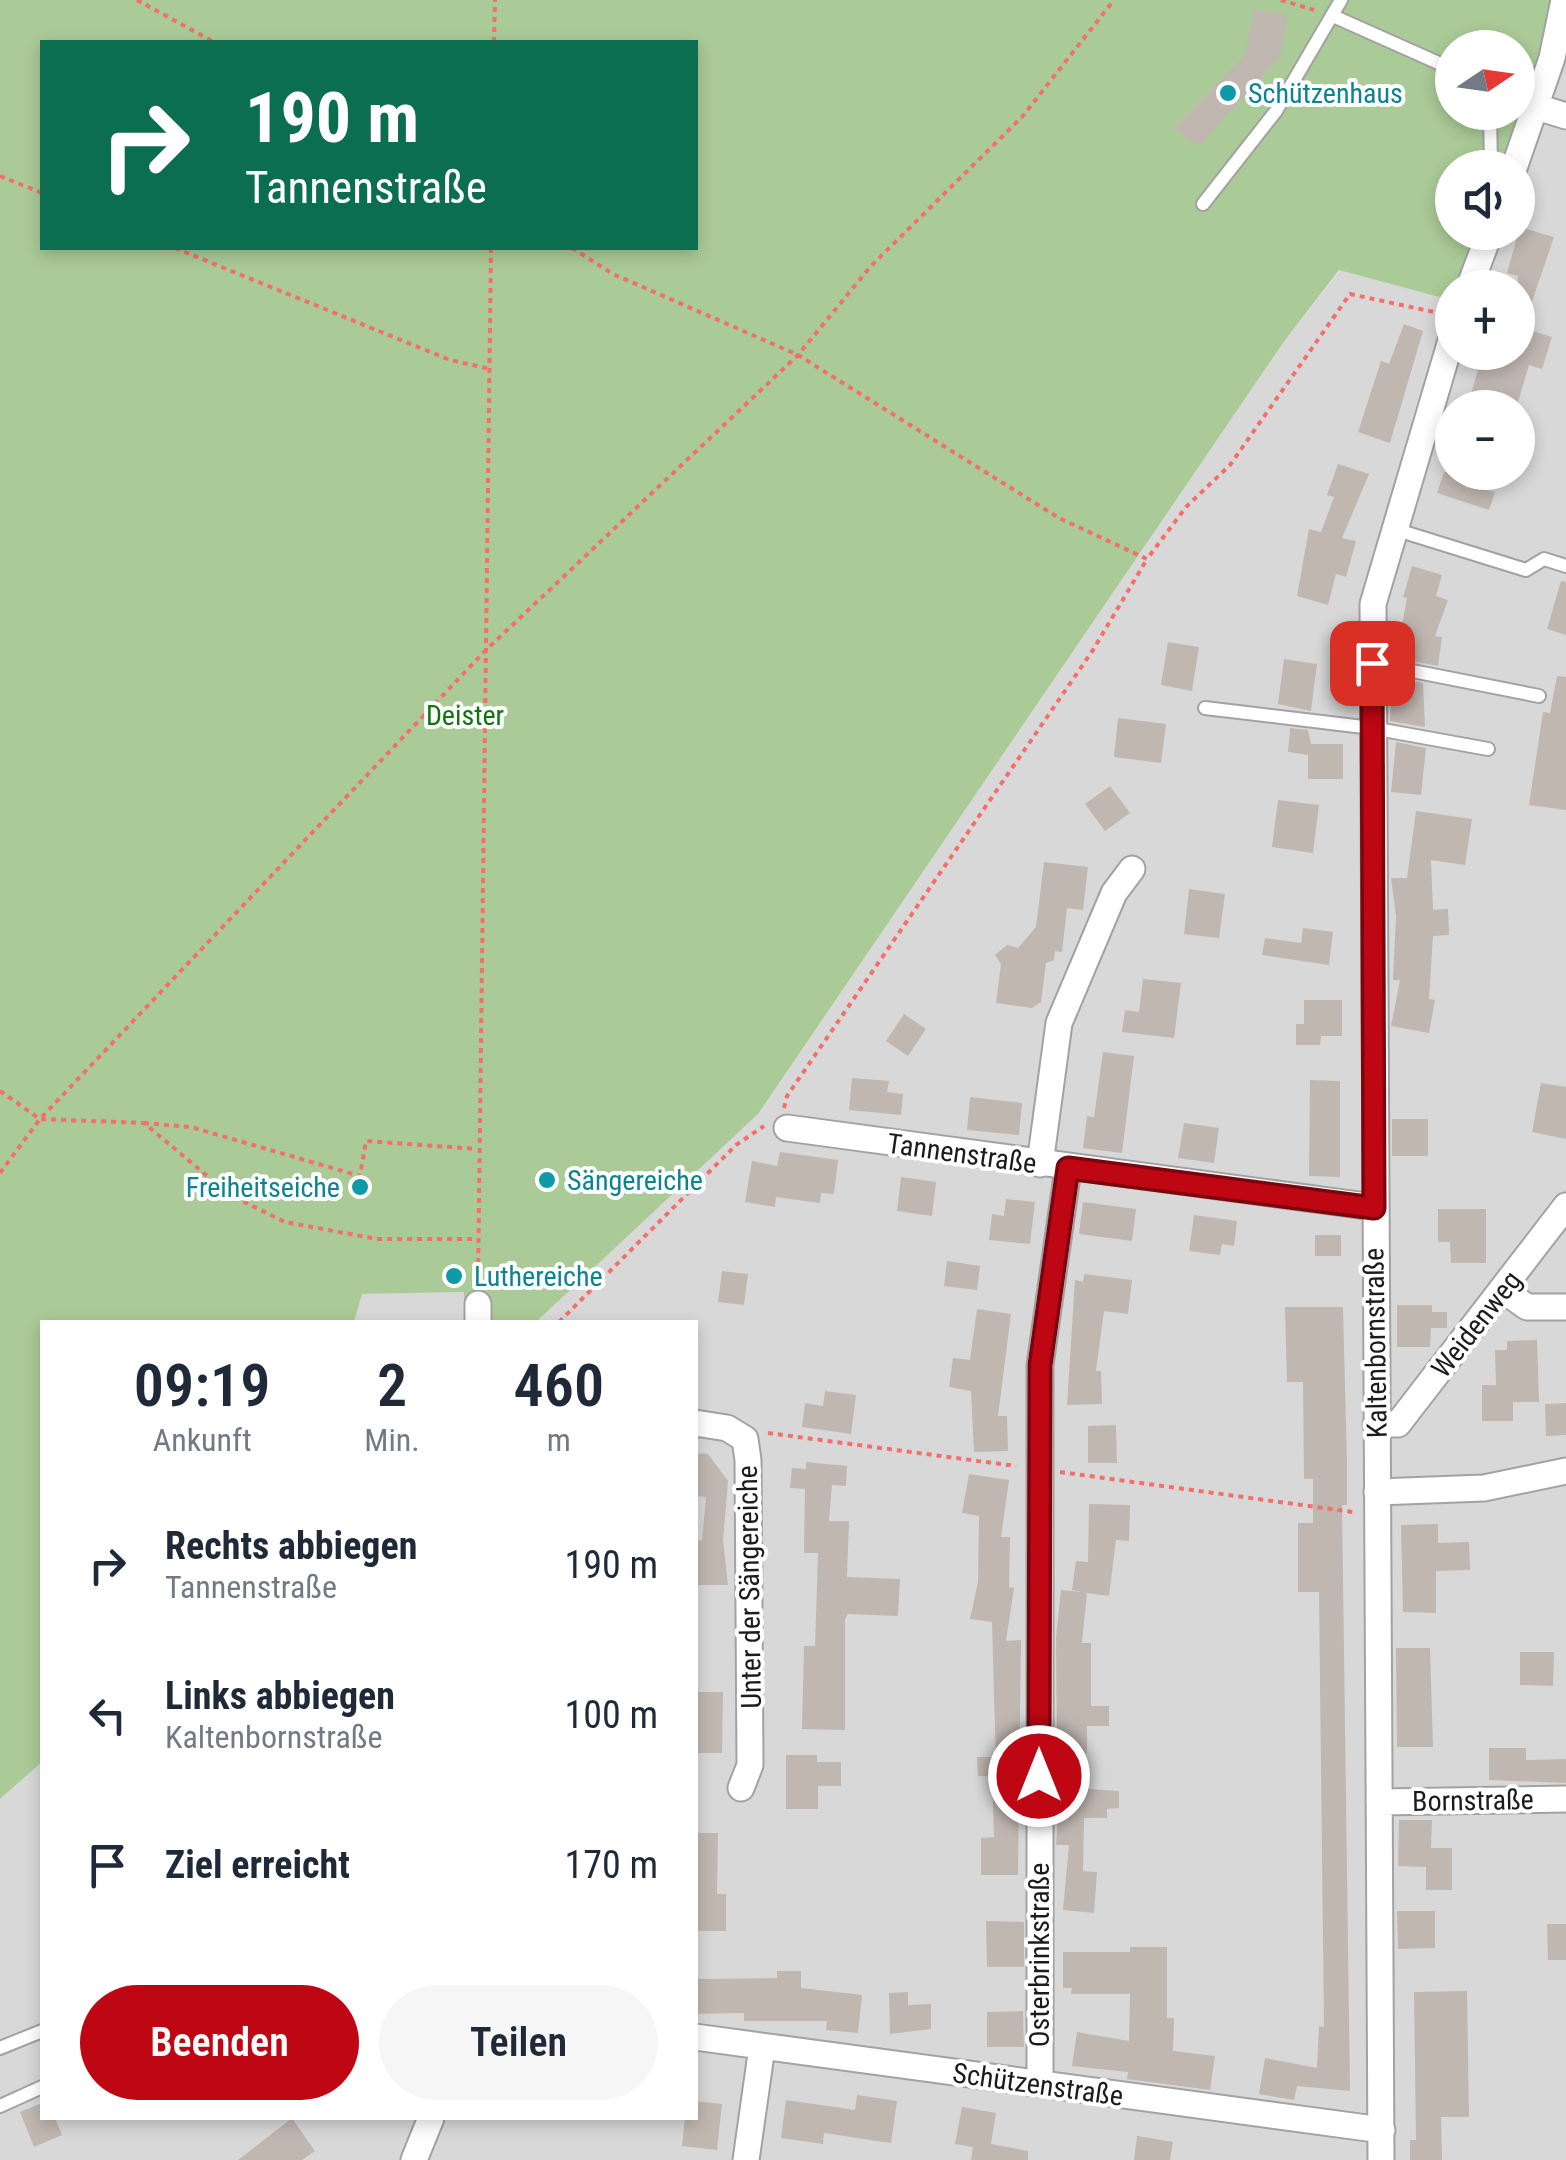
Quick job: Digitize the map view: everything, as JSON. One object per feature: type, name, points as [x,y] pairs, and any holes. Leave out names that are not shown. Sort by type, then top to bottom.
[{"type":"street","points":[[1521,150],[1563,18],[1564,0]]},
{"type":"street","points":[[1537,107],[1566,116]]},
{"type":"street","name":"Kaltenbornstraße","points":[[1382,2160],[1373,604],[1442,370]]},
{"type":"street","points":[[1040,1164],[1059,1023],[1114,893],[1132,869]]},
{"type":"street","name":"Tannenstraße","points":[[788,1128],[1374,1208]]},
{"type":"street","name":"Osterbrinkstraße","points":[[1040,2084],[1040,1365],[1068,1168]]},
{"type":"street","name":"Weidenweg","points":[[1376,1424],[1398,1424],[1566,1206]]},
{"type":"street","points":[[1503,1290],[1527,1308],[1566,1307]]},
{"type":"street","name":"Unter der Sängereiche","points":[[698,1423],[728,1428],[745,1439],[750,1764],[741,1788]]},
{"type":"street","points":[[1378,1504],[1484,1488],[1566,1470]]},
{"type":"street","name":"Bornstraße","points":[[1379,1802],[1566,1799]]},
{"type":"street","name":"Schützenstraße","points":[[698,2037],[1382,2130]]},
{"type":"street","points":[[746,2160],[762,2047]]},
{"type":"street","points":[[414,2160],[431,2120]]},
{"type":"lane","points":[[1203,204],[1276,111],[1341,0]]},
{"type":"lane","points":[[1334,16],[1435,61]]},
{"type":"lane","points":[[1394,530],[1526,570],[1544,559],[1566,566]]},
{"type":"lane","points":[[1372,663],[1539,696]]},
{"type":"lane","points":[[1205,708],[1372,728],[1488,749]]},
{"type":"lane","points":[[0,2048],[40,2032]]},
{"type":"lane","points":[[0,2106],[40,2088]]},
{"type":"path","points":[[137,0],[210,40]]},
{"type":"path","points":[[494,40],[495,0]]},
{"type":"path","points":[[0,1173],[40,1119],[486,650],[798,355],[871,266],[1022,116],[1114,0]]},
{"type":"path","points":[[1280,0],[1334,16]]},
{"type":"path","points":[[0,176],[40,192]]},
{"type":"path","points":[[180,250],[450,360],[490,369]]},
{"type":"path","points":[[478,1314],[491,250]]},
{"type":"path","points":[[575,250],[613,274],[798,355],[890,417],[1059,518],[1147,559]]},
{"type":"path","points":[[561,1320],[736,1145],[764,1126],[788,1128],[782,1114],[787,1096],[1092,650],[1147,559],[1186,507],[1230,465],[1350,294],[1435,312]]},
{"type":"path","points":[[0,1091],[40,1119],[191,1127],[360,1176],[366,1141],[480,1149]]},
{"type":"path","points":[[144,1122],[230,1194],[285,1222],[377,1238],[479,1239]]},
{"type":"path","points":[[745,1439],[769,1433],[1038,1469],[1378,1504]]},
{"type":"shaded area","points":[[1566,0],[1566,2160],[0,2160],[0,1799],[40,1764],[40,2120],[698,2120],[698,1320],[538,1320],[758,1114],[1285,340],[1340,270],[1435,296],[1435,370],[1535,370],[1535,270],[1463,270],[1473,250],[1535,250],[1535,150],[1523,150],[1529,130],[1535,130],[1535,108]]},
{"type":"shaded area","points":[[465,1292],[465,1320],[354,1320],[361,1294]]},
{"type":"green space","name":"Deister","points":[[0,0],[1565,0],[1535,84],[1535,30],[1435,30],[1435,130],[1518,130],[1511,150],[1435,150],[1435,250],[1473,250],[1464,270],[1435,270],[1435,296],[1339,270],[1285,340],[758,1114],[538,1320],[465,1320],[464,1292],[362,1294],[355,1320],[40,1320],[40,1764],[0,1799]]},
{"type":"building","name":"Schützenhaus","points":[[1254,9],[1288,15],[1280,57],[1199,146],[1173,129],[1244,56]]},
{"type":"building","points":[[1535,231],[1554,237],[1535,293],[1535,270],[1508,270],[1514,250],[1535,250]]},
{"type":"building","points":[[1404,324],[1423,331],[1390,443],[1358,432],[1381,361],[1389,364]]},
{"type":"building","points":[[1535,332],[1552,337],[1542,369],[1535,367]]},
{"type":"building","points":[[1478,370],[1528,370],[1522,390],[1472,390]]},
{"type":"building","points":[[1338,464],[1369,474],[1342,538],[1356,541],[1346,577],[1336,574],[1328,605],[1297,596],[1309,529],[1321,532],[1334,497],[1327,495]]},
{"type":"building","points":[[1438,490],[1495,492],[1489,510],[1437,493]]},
{"type":"building","points":[[1412,566],[1442,575],[1436,596],[1448,600],[1435,636],[1442,637],[1438,666],[1396,658],[1407,598],[1403,597]]},
{"type":"building","points":[[1561,581],[1566,582],[1566,635],[1547,629]]},
{"type":"building","points":[[1168,642],[1199,647],[1192,691],[1161,685]]},
{"type":"building","points":[[1284,659],[1317,664],[1311,711],[1278,704]]},
{"type":"building","points":[[1557,676],[1566,677],[1566,810],[1529,805],[1543,712],[1550,713]]},
{"type":"building","points":[[1392,677],[1423,683],[1425,727],[1390,721]]},
{"type":"building","points":[[1118,718],[1166,724],[1161,763],[1114,757]]},
{"type":"building","points":[[1290,728],[1308,730],[1311,744],[1343,744],[1343,779],[1308,779],[1308,755],[1288,752]]},
{"type":"building","points":[[1396,742],[1426,748],[1421,795],[1391,792]]},
{"type":"building","points":[[1110,786],[1130,813],[1105,831],[1085,804]]},
{"type":"building","points":[[1278,800],[1319,805],[1313,853],[1272,847]]},
{"type":"building","points":[[1416,811],[1472,819],[1465,865],[1431,860],[1433,910],[1448,909],[1449,935],[1433,936],[1429,999],[1435,1000],[1429,1033],[1391,1026],[1400,980],[1393,980],[1396,916],[1391,878],[1407,878]]},
{"type":"building","points":[[1044,862],[1088,867],[1083,910],[1067,908],[1062,952],[1055,951],[1054,960],[1046,963],[1041,1002],[1032,1008],[996,1003],[1001,964],[995,955],[1007,945],[1018,948],[1036,927]]},
{"type":"building","points":[[1189,889],[1225,894],[1219,938],[1184,934]]},
{"type":"building","points":[[1303,928],[1333,932],[1329,965],[1262,955],[1265,938],[1301,943]]},
{"type":"building","points":[[1143,979],[1181,983],[1174,1038],[1122,1032],[1125,1010],[1139,1012]]},
{"type":"building","points":[[1304,1000],[1342,1000],[1342,1036],[1321,1036],[1320,1045],[1296,1045],[1296,1024],[1304,1024]]},
{"type":"building","points":[[904,1014],[926,1029],[908,1056],[886,1041]]},
{"type":"building","points":[[1103,1052],[1134,1056],[1122,1153],[1083,1148],[1087,1116],[1094,1117]]},
{"type":"building","points":[[852,1078],[889,1081],[887,1092],[903,1094],[901,1115],[849,1110]]},
{"type":"building","points":[[1310,1080],[1340,1081],[1340,1177],[1309,1176]]},
{"type":"building","points":[[1541,1083],[1566,1087],[1566,1139],[1532,1132]]},
{"type":"building","points":[[970,1097],[1022,1103],[1019,1135],[967,1130]]},
{"type":"building","points":[[1392,1119],[1428,1119],[1428,1156],[1392,1156]]},
{"type":"building","points":[[1184,1123],[1219,1128],[1214,1163],[1178,1158]]},
{"type":"building","points":[[780,1152],[838,1160],[834,1194],[821,1193],[820,1203],[776,1197],[775,1207],[745,1202],[752,1161],[777,1166]]},
{"type":"building","points":[[901,1177],[936,1182],[932,1216],[897,1211]]},
{"type":"building","points":[[1006,1199],[1035,1202],[1030,1244],[989,1240],[992,1214],[1004,1216]]},
{"type":"building","points":[[1083,1202],[1136,1209],[1132,1241],[1079,1234]]},
{"type":"building","points":[[1438,1209],[1486,1209],[1486,1263],[1451,1263],[1450,1242],[1438,1242]]},
{"type":"building","points":[[1194,1215],[1237,1221],[1234,1246],[1222,1244],[1220,1255],[1189,1251]]},
{"type":"building","points":[[1315,1235],[1341,1235],[1341,1256],[1315,1256]]},
{"type":"building","points":[[947,1261],[980,1266],[977,1290],[944,1286]]},
{"type":"building","points":[[722,1271],[748,1274],[744,1305],[718,1302]]},
{"type":"building","points":[[1084,1274],[1132,1280],[1128,1314],[1104,1311],[1096,1371],[1101,1371],[1102,1404],[1067,1405],[1075,1280],[1083,1282]]},
{"type":"building","points":[[1397,1305],[1432,1305],[1432,1312],[1447,1312],[1447,1328],[1431,1328],[1430,1347],[1397,1347]]},
{"type":"building","points":[[1285,1307],[1343,1307],[1347,1464],[1347,1505],[1342,1505],[1350,2091],[1297,2086],[1294,2100],[1259,2094],[1265,2058],[1317,2068],[1319,2026],[1324,2027],[1319,1592],[1298,1592],[1298,1523],[1313,1523],[1313,1479],[1304,1479],[1303,1382],[1287,1382]]},
{"type":"building","points":[[977,1309],[1011,1314],[998,1416],[1007,1416],[1008,1451],[974,1452],[971,1391],[949,1387],[953,1358],[970,1360]]},
{"type":"building","points":[[1537,1340],[1539,1402],[1513,1402],[1513,1421],[1482,1421],[1482,1385],[1496,1385],[1495,1350],[1507,1350],[1507,1341]]},
{"type":"building","points":[[825,1391],[856,1395],[851,1434],[802,1427],[805,1403],[823,1406]]},
{"type":"building","points":[[1566,1403],[1566,1435],[1546,1436],[1545,1404]]},
{"type":"building","points":[[1116,1425],[1117,1463],[1088,1463],[1088,1426]]},
{"type":"building","points":[[698,1453],[708,1454],[728,1481],[723,1540],[728,1585],[698,1585],[698,1541],[702,1540],[706,1497],[698,1496]]},
{"type":"building","points":[[806,1462],[847,1466],[846,1486],[832,1485],[829,1521],[849,1521],[847,1577],[900,1579],[898,1616],[848,1614],[845,1619],[845,1730],[802,1729],[804,1646],[815,1646],[818,1553],[804,1553],[805,1489],[790,1488],[792,1468],[806,1469]]},
{"type":"building","points":[[969,1474],[1009,1480],[1001,1537],[1010,1537],[1009,1587],[1014,1588],[1006,1641],[1021,1640],[1018,1875],[981,1875],[981,1838],[994,1837],[992,1776],[978,1776],[977,1757],[996,1757],[992,1622],[970,1619],[978,1582],[979,1516],[962,1513]]},
{"type":"building","points":[[1089,1504],[1130,1505],[1129,1541],[1116,1540],[1109,1596],[1087,1593],[1082,1643],[1091,1643],[1091,1706],[1109,1706],[1109,1726],[1087,1726],[1087,1753],[1057,1753],[1056,1637],[1061,1590],[1082,1592],[1072,1590],[1076,1561],[1088,1562]]},
{"type":"building","points":[[1438,1524],[1438,1543],[1469,1542],[1470,1570],[1436,1571],[1436,1613],[1403,1612],[1401,1525]]},
{"type":"building","points":[[1396,1648],[1430,1648],[1433,1747],[1397,1747]]},
{"type":"building","points":[[1520,1652],[1554,1652],[1553,1686],[1520,1685]]},
{"type":"building","points":[[698,1692],[723,1692],[722,1753],[698,1753]]},
{"type":"building","points":[[1489,1748],[1526,1748],[1526,1760],[1566,1759],[1566,1783],[1489,1780]]},
{"type":"building","points":[[786,1755],[817,1755],[817,1762],[841,1762],[841,1786],[818,1786],[818,1809],[786,1809]]},
{"type":"building","points":[[1060,1787],[1119,1791],[1119,1808],[1107,1809],[1107,1818],[1084,1818],[1083,1871],[1097,1872],[1094,1913],[1063,1910],[1069,1845],[1056,1845]]},
{"type":"building","points":[[1399,1820],[1432,1820],[1431,1848],[1452,1848],[1452,1890],[1426,1890],[1426,1867],[1398,1866]]},
{"type":"building","points":[[698,1833],[718,1833],[717,1894],[726,1894],[726,1931],[698,1931]]},
{"type":"building","points":[[1397,1911],[1435,1911],[1435,1948],[1398,1949]]},
{"type":"building","points":[[986,1921],[1024,1922],[1024,1967],[987,1967]]},
{"type":"building","points":[[1547,1924],[1566,1924],[1566,1960],[1548,1960]]},
{"type":"building","points":[[1130,1947],[1167,1947],[1167,2018],[1174,2018],[1173,2051],[1215,2056],[1210,2090],[1127,2079],[1128,2072],[1072,2066],[1077,2032],[1129,2041],[1130,1994],[1071,1994],[1072,1988],[1063,1988],[1063,1952],[1130,1952]]},
{"type":"building","points":[[777,1971],[801,1971],[801,1988],[862,1995],[858,2033],[826,2030],[827,2021],[744,2021],[744,2013],[698,2014],[698,1979],[777,1978]]},
{"type":"building","points":[[1467,1991],[1469,2117],[1441,2117],[1442,2160],[1410,2160],[1410,2140],[1416,2140],[1414,1992]]},
{"type":"building","points":[[908,1992],[908,2005],[931,2004],[931,2029],[890,2034],[889,1993]]},
{"type":"building","points":[[1023,2011],[1024,2047],[987,2047],[987,2012]]},
{"type":"building","points":[[857,2095],[897,2101],[891,2143],[824,2133],[823,2144],[781,2138],[786,2100],[855,2110]]},
{"type":"building","points":[[698,2101],[722,2104],[717,2150],[682,2146],[685,2120],[698,2120]]},
{"type":"building","points":[[40,2104],[40,2120],[56,2120],[62,2135],[34,2147],[20,2112]]},
{"type":"building","points":[[962,2107],[996,2113],[991,2144],[1028,2151],[1028,2160],[971,2160],[973,2147],[955,2144]]},
{"type":"building","points":[[289,2120],[293,2120],[315,2151],[302,2160],[238,2160]]},
{"type":"building","points":[[1137,2136],[1173,2142],[1170,2160],[1134,2160]]},
{"type":"place","name":"Schützenhaus","points":[[1228,93]]},
{"type":"place","name":"Sängereiche","points":[[547,1180]]},
{"type":"place","name":"Freiheitseiche","points":[[360,1187]]},
{"type":"place","name":"Luthereiche","points":[[454,1276]]},
{"type":"route","points":[[1039,1776],[1040,1365],[1068,1168],[1374,1208],[1372,663]]}]
